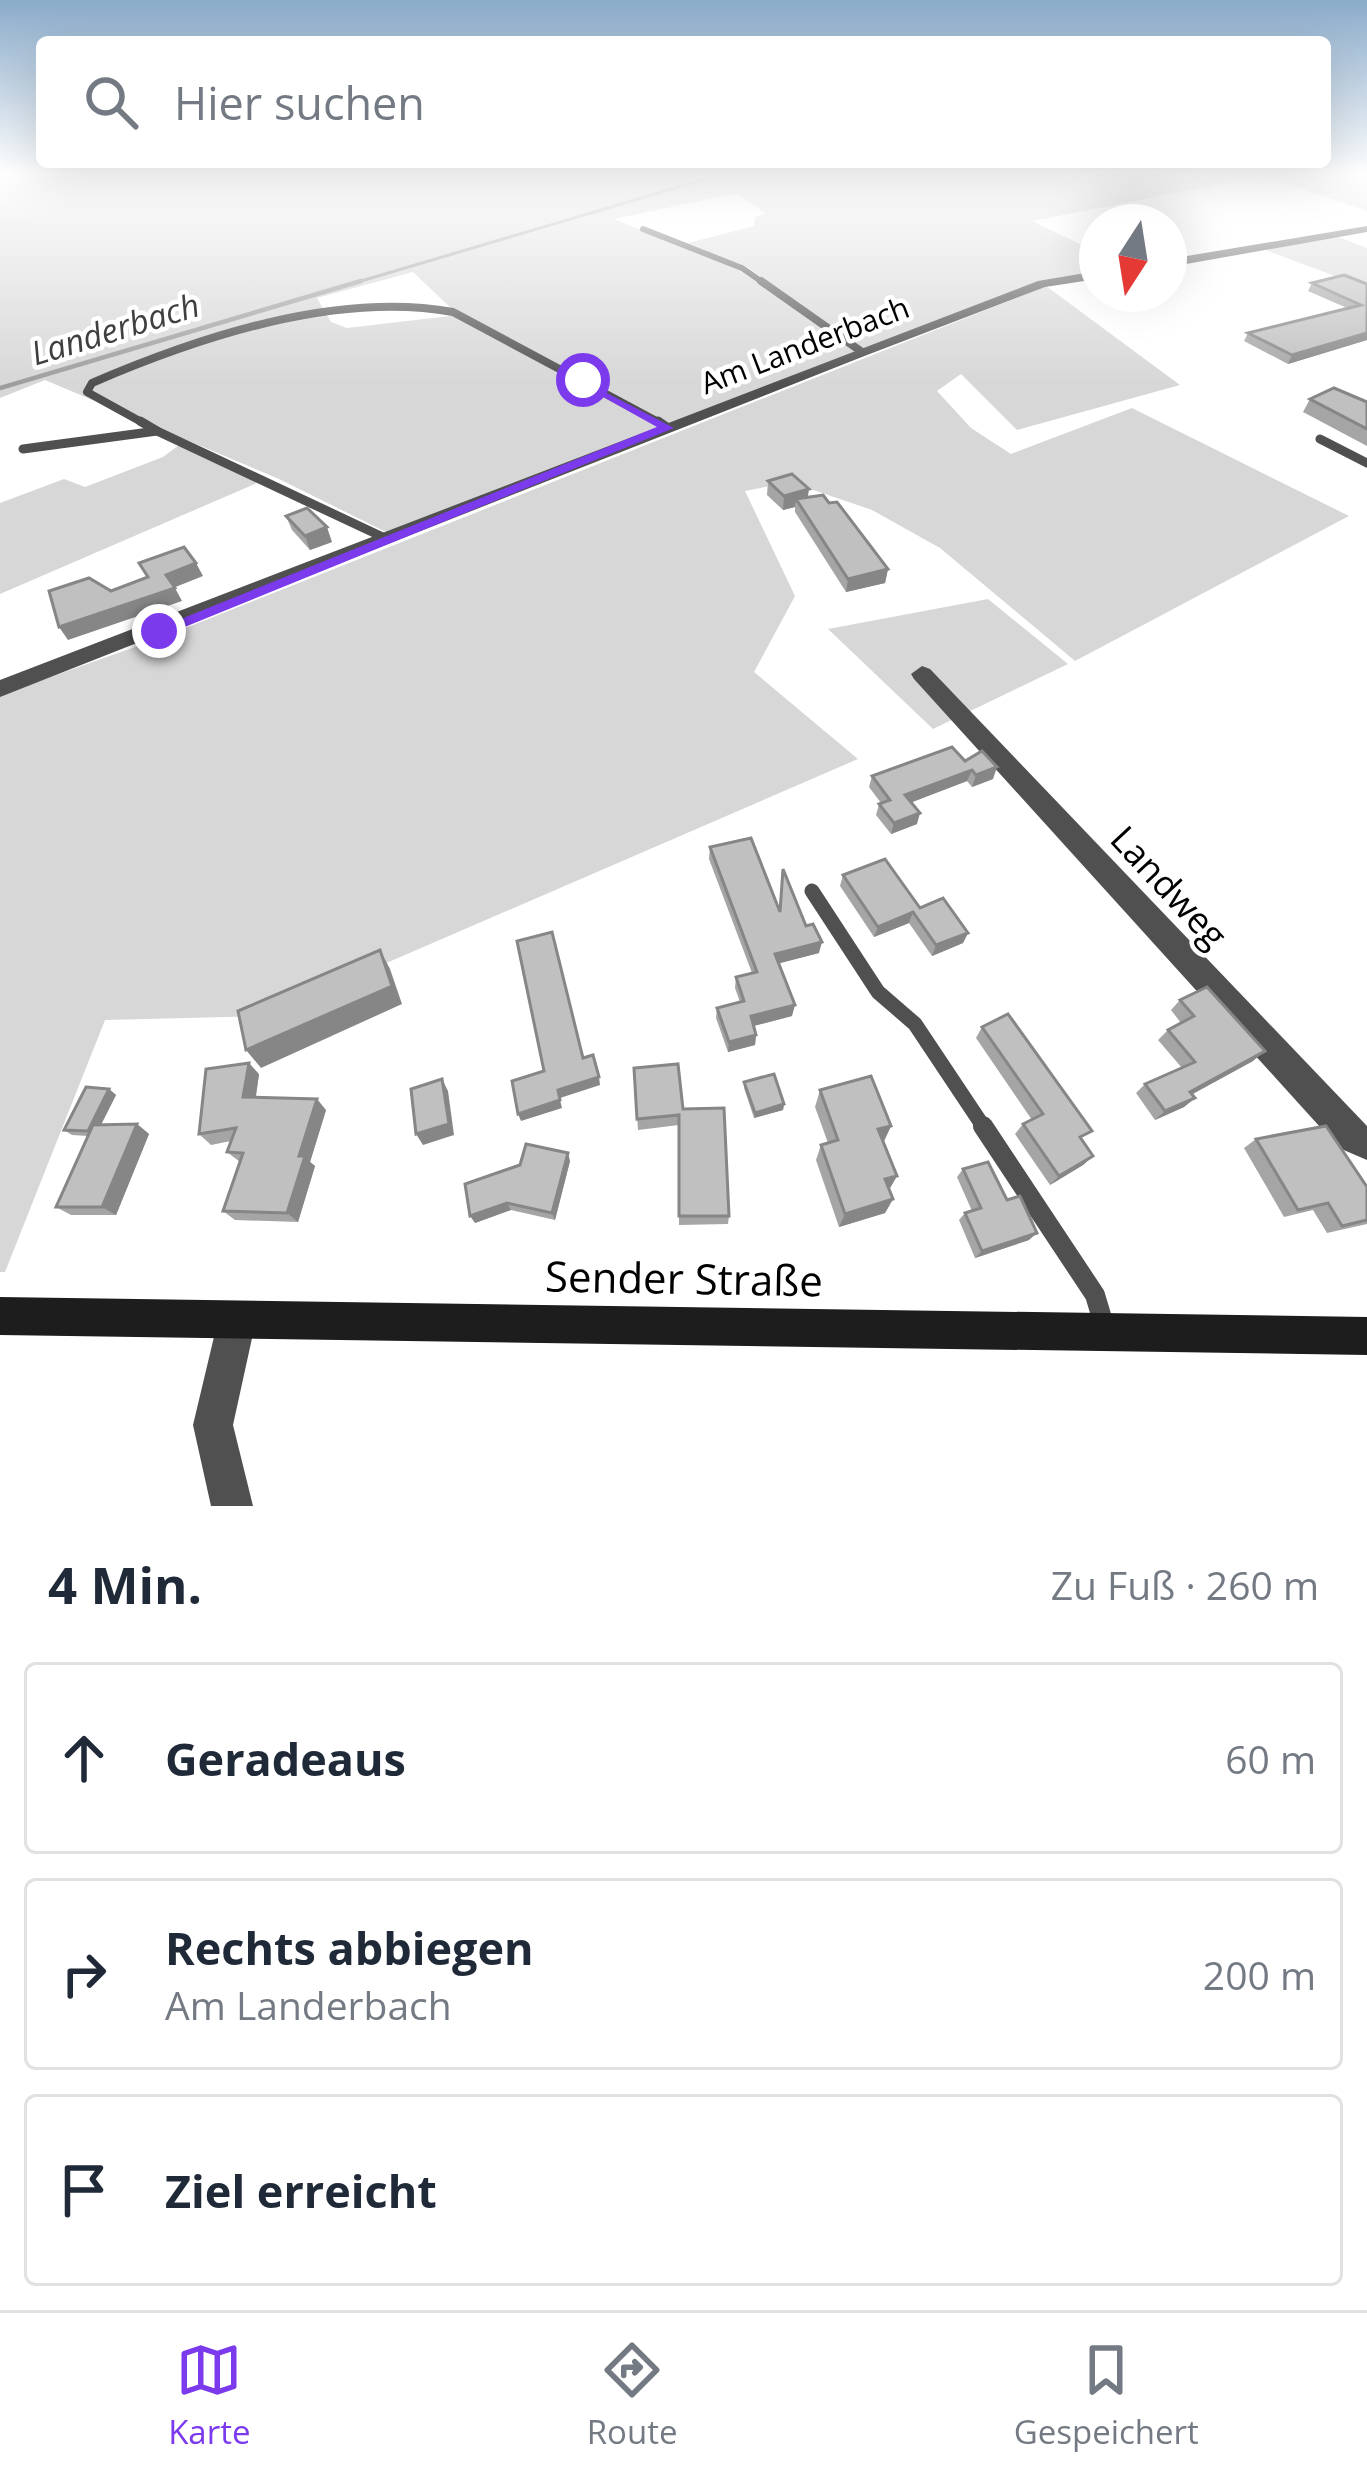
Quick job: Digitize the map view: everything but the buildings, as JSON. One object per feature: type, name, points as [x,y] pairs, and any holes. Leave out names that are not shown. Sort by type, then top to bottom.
[{"type":"main road","name":"Sender Straße","points":[[0,1316],[1367,1336]]},
{"type":"street","points":[[1187,259],[1281,243]]},
{"type":"street","name":"Am Landerbach","points":[[0,689],[862,352],[1042,284],[1079,278]]},
{"type":"street","name":"Landweg","points":[[922,674],[1352,1136],[1367,1143]]},
{"type":"street","points":[[232,1506],[213,1425],[237,1320]]},
{"type":"lane","points":[[679,243],[742,268],[862,352]]},
{"type":"lane","points":[[387,539],[157,431],[87,392],[92,383],[202,345],[292,322],[425,307],[452,312],[629,402],[668,428]]},
{"type":"lane","points":[[22,449],[157,431]]},
{"type":"lane","points":[[1320,440],[1367,463]]},
{"type":"lane","points":[[812,891],[878,992],[915,1024],[1095,1295],[1106,1331]]},
{"type":"shaded area","points":[[0,243],[674,243],[737,269],[857,351],[390,534],[279,479],[45,380],[0,398]],"holes":[[[413,272],[453,310],[450,316],[347,328],[331,322],[317,298]]]},
{"type":"shaded area","points":[[689,243],[1079,243],[1079,275],[1039,282],[862,349],[746,266]]},
{"type":"shaded area","points":[[1295,243],[1355,243],[1367,248],[1367,288],[1263,249]]},
{"type":"shaded area","points":[[1046,286],[1180,385],[1017,430],[961,374],[937,391],[971,428],[1011,454],[1132,408],[1349,516],[1075,661],[940,548],[872,510],[790,482],[745,491],[795,596],[754,672],[858,759],[264,1016],[105,1020],[5,1272],[0,1272],[0,695],[163,637]]},
{"type":"shaded area","points":[[179,445],[264,480],[0,594],[0,503],[64,479],[85,487],[163,457]]},
{"type":"shaded area","points":[[988,599],[1068,664],[933,729],[828,629]]},
{"type":"waterway","name":"Landerbach","points":[[351,284],[489,243]]},
{"type":"waterway","name":"Landerbach","points":[[0,388],[361,281]]},
{"type":"route","points":[[159,631],[668,428],[583,380]]}]
